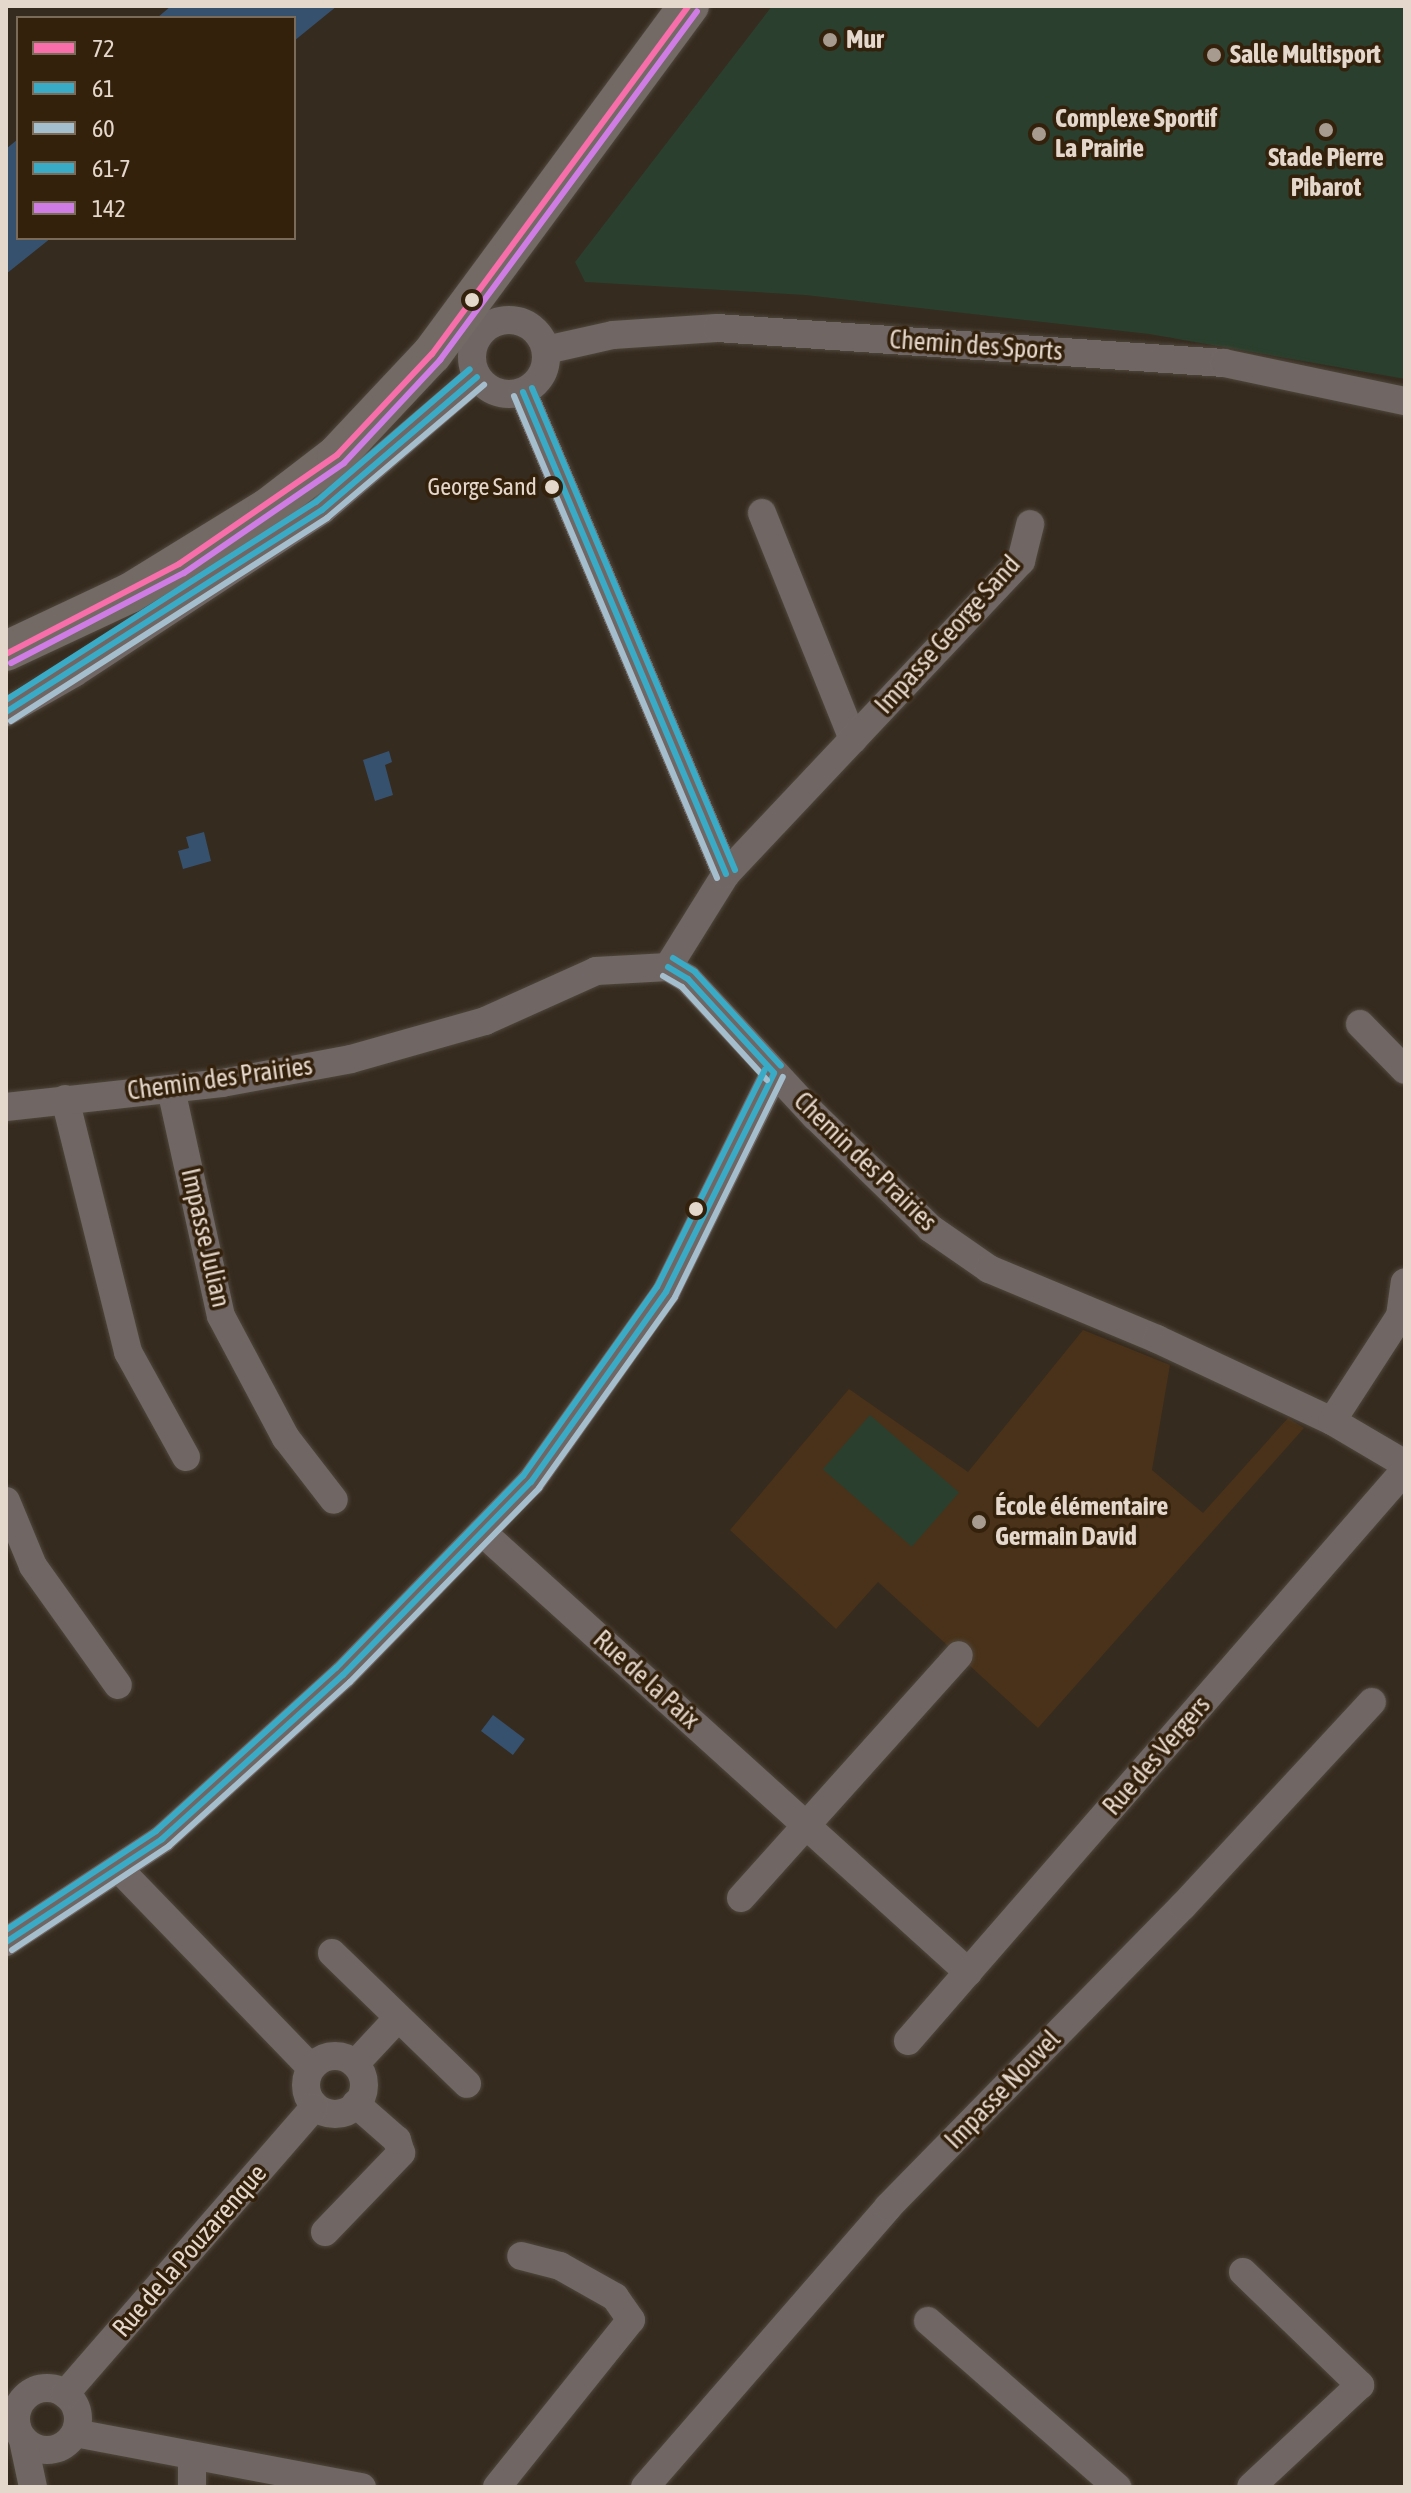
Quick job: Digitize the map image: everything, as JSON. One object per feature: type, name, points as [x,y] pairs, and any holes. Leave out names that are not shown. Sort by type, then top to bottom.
[{"type":"main road","points":[[8,652],[130,593],[268,508],[314,473],[384,409],[470,300],[689,6]]},
{"type":"street","points":[[499,321],[533,329],[546,350],[541,375],[523,392],[493,391],[477,377],[474,343],[499,321]]},
{"type":"street","name":"Chemin des Sports","points":[[546,350],[613,335],[717,328],[1224,363],[1405,401]]},
{"type":"street","points":[[6,712],[74,673],[322,510],[477,377]]},
{"type":"street","points":[[523,392],[726,874]]},
{"type":"street","name":"Impasse George Sand","points":[[762,513],[853,739]]},
{"type":"street","name":"Impasse George Sand","points":[[668,967],[726,874],[1021,561],[1030,524]]},
{"type":"street","name":"Chemin des Prairies","points":[[6,1107],[171,1089],[351,1059],[485,1021],[596,971],[668,967],[688,979],[774,1073],[930,1228],[989,1269],[1157,1339],[1332,1421],[1405,1464]]},
{"type":"street","points":[[1360,1024],[1405,1070]]},
{"type":"street","points":[[6,1942],[162,1839],[343,1675],[531,1482],[666,1292],[774,1073]]},
{"type":"street","name":"Impasse Julian","points":[[171,1089],[221,1316],[286,1438],[334,1500]]},
{"type":"street","points":[[65,1099],[128,1352],[186,1457]]},
{"type":"street","points":[[1332,1421],[1400,1316],[1405,1282]]},
{"type":"street","name":"Rue des Vergers","points":[[908,2041],[1405,1470]]},
{"type":"street","points":[[6,1501],[33,1566],[118,1685]]},
{"type":"street","name":"Rue de la Paix","points":[[482,1532],[968,1972]]},
{"type":"street","points":[[741,1898],[810,1827],[959,1655]]},
{"type":"street","name":"Impasse Nouvel","points":[[645,2487],[888,2207],[1183,1906],[1372,1702]]},
{"type":"street","points":[[119,1869],[310,2067]]},
{"type":"street","points":[[332,1953],[467,2084]]},
{"type":"street","points":[[356,2063],[398,2018]]},
{"type":"street","points":[[341,2055],[356,2063],[364,2080],[356,2104],[331,2115],[314,2108],[304,2088],[310,2067],[323,2056],[341,2055]]},
{"type":"street","points":[[325,2232],[401,2153],[397,2140],[356,2104]]},
{"type":"street","name":"Rue de la Pouzarenque","points":[[65,2394],[314,2108]]},
{"type":"street","points":[[497,2487],[631,2320],[615,2297],[560,2266],[521,2256]]},
{"type":"street","points":[[1243,2272],[1360,2385],[1251,2487]]},
{"type":"street","points":[[928,2321],[1117,2487]]},
{"type":"street","points":[[31,2444],[60,2447],[75,2433],[77,2412],[65,2394],[45,2388],[12,2398],[16,2423],[31,2444],[39,2487]]},
{"type":"street","points":[[75,2433],[362,2487]]},
{"type":"street","points":[[31,2444],[33,2487]]},
{"type":"street","points":[[192,2456],[192,2487]]},
{"type":"shaded area","name":"École élémentaire Germain David","points":[[1083,1330],[1170,1365],[1152,1470],[1203,1513],[1288,1418],[1304,1428],[1038,1728],[878,1582],[836,1629],[730,1530],[849,1389],[968,1472]]},
{"type":"green space","name":"Complexe Sportif La Prairie","points":[[772,6],[1405,6],[1405,379],[1149,334],[805,295],[585,282],[575,262]]},
{"type":"green space","points":[[870,1415],[959,1492],[912,1547],[823,1469]]},
{"type":"water","points":[[171,6],[337,6],[296,39],[296,16],[159,16]]},
{"type":"water","points":[[16,141],[16,240],[48,240],[6,274],[6,149]]},
{"type":"water","points":[[389,751],[392,762],[385,765],[393,795],[375,801],[363,760]]},
{"type":"water","points":[[204,832],[211,861],[183,869],[178,851],[189,848],[186,837]]},
{"type":"water","points":[[493,1715],[525,1739],[513,1755],[481,1731]]},
{"type":"transit line","name":"72","points":[[6,654],[179,564],[337,455],[432,354],[689,6]]},
{"type":"transit line","name":"142","points":[[11,663],[184,573],[344,463],[440,360],[697,12]]},
{"type":"transit line","name":"61-7","points":[[6,700],[316,502],[470,369]]},
{"type":"transit line","name":"61","points":[[6,712],[322,510],[477,377]]},
{"type":"transit line","name":"60","points":[[11,721],[327,518],[484,385]]},
{"type":"transit line","name":"61-7","points":[[532,388],[735,870]]},
{"type":"transit line","name":"61","points":[[523,392],[726,874]]},
{"type":"transit line","name":"60","points":[[514,396],[717,878]]},
{"type":"transit line","name":"61-7","points":[[673,958],[695,972],[781,1066]]},
{"type":"transit line","name":"61","points":[[668,967],[688,979],[774,1073]]},
{"type":"transit line","name":"60","points":[[663,976],[682,987],[767,1080]]},
{"type":"transit line","name":"61-7","points":[[6,1930],[156,1831],[336,1668],[523,1476],[657,1287],[765,1069]]},
{"type":"transit line","name":"61","points":[[6,1942],[162,1839],[343,1675],[531,1482],[666,1292],[774,1073]]},
{"type":"transit line","name":"60","points":[[12,1950],[169,1846],[350,1682],[539,1488],[675,1297],[783,1077]]},
{"type":"place","name":"Mur","points":[[830,40]]},
{"type":"place","name":"Salle Multisport","points":[[1214,55]]},
{"type":"place","name":"Stade Pierre Pibarot","points":[[1326,130]]},
{"type":"place","name":"Complexe Sportif La Prairie","points":[[1039,134]]},
{"type":"place","name":"George Sand","points":[[552,487]]},
{"type":"place","name":"École élémentaire Germain David","points":[[979,1522]]}]
